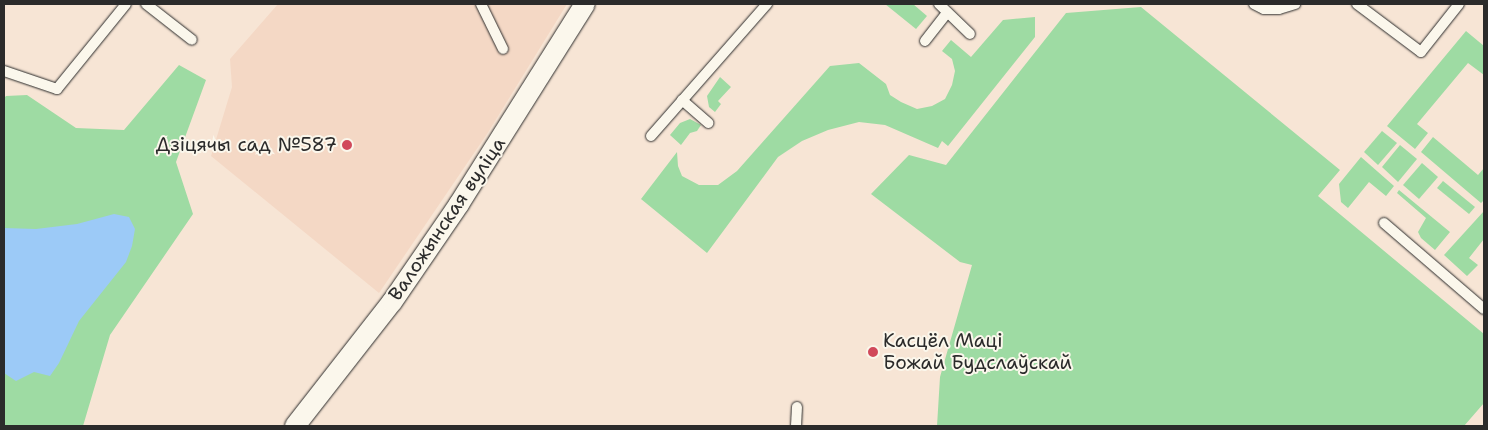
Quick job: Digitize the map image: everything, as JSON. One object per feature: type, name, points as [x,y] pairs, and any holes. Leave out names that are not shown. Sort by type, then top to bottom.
[{"type":"street","name":"Валожынская вуліца","points":[[295,426],[392,302],[443,229],[585,4]]},
{"type":"lane","points":[[4,71],[57,89],[126,4]]},
{"type":"lane","points":[[146,4],[192,40]]},
{"type":"lane","points":[[481,4],[503,49]]},
{"type":"lane","points":[[650,136],[767,4]]},
{"type":"lane","points":[[939,4],[970,34]]},
{"type":"lane","points":[[1254,4],[1264,9],[1295,4]]},
{"type":"lane","points":[[1357,4],[1422,52],[1458,4]]},
{"type":"lane","points":[[924,41],[947,13]]},
{"type":"lane","points":[[682,100],[708,123]]},
{"type":"lane","points":[[1384,223],[1484,310]]},
{"type":"lane","points":[[796,426],[797,407]]},
{"type":"shaded area","name":"Дзіцячы сад №587","points":[[278,4],[567,4],[487,134],[379,293],[211,156],[232,87],[230,59]]},
{"type":"green space","points":[[885,4],[913,4],[927,16],[916,29]]},
{"type":"green space","points":[[1141,7],[1340,170],[1318,196],[1484,334],[1484,403],[1464,426],[937,426],[940,377],[972,265],[960,262],[871,194],[909,155],[946,165],[1066,13]]},
{"type":"green space","points":[[1035,17],[1035,37],[948,146],[942,141],[938,148],[885,125],[859,122],[828,130],[802,141],[778,157],[707,253],[641,199],[677,152],[678,166],[682,176],[699,185],[718,185],[737,171],[830,66],[859,63],[886,84],[890,95],[901,102],[917,109],[932,106],[945,99],[952,85],[955,71],[952,59],[942,51],[951,40],[971,57],[1003,20]]},
{"type":"green space","points":[[1466,31],[1484,46],[1484,75],[1468,63],[1417,124],[1428,133],[1415,149],[1387,126]]},
{"type":"green space","points":[[179,65],[206,80],[176,162],[193,214],[110,335],[83,426],[4,426],[4,98],[6,96],[27,95],[76,128],[124,130]]},
{"type":"green space","points":[[720,77],[731,87],[718,101],[721,104],[715,112],[709,107],[707,96]]},
{"type":"green space","points":[[690,119],[701,125],[697,131],[690,133],[681,145],[670,135],[680,123]]},
{"type":"green space","points":[[1382,131],[1397,143],[1378,165],[1364,152]]},
{"type":"green space","points":[[1433,137],[1478,175],[1484,168],[1484,200],[1481,203],[1421,152]]},
{"type":"green space","points":[[1400,145],[1417,159],[1398,182],[1382,167]]},
{"type":"green space","points":[[1361,157],[1394,186],[1386,196],[1369,182],[1348,208],[1341,202],[1339,184]]},
{"type":"green space","points":[[1422,163],[1438,177],[1419,199],[1403,185]]},
{"type":"green space","points":[[1443,181],[1475,207],[1469,214],[1437,188]]},
{"type":"green space","points":[[1399,190],[1450,232],[1435,250],[1421,238],[1418,232],[1426,218],[1397,193]]},
{"type":"green space","points":[[1484,211],[1484,239],[1469,258],[1478,265],[1467,276],[1444,255]]},
{"type":"water","points":[[114,214],[129,217],[135,229],[132,246],[126,262],[79,321],[59,363],[50,376],[34,372],[16,381],[4,373],[4,228],[36,229],[77,224]]},
{"type":"place","name":"Дзіцячы сад №587","points":[[347,145]]},
{"type":"place","name":"Касцёл Маці Божай Будслаўскай","points":[[873,352]]}]
